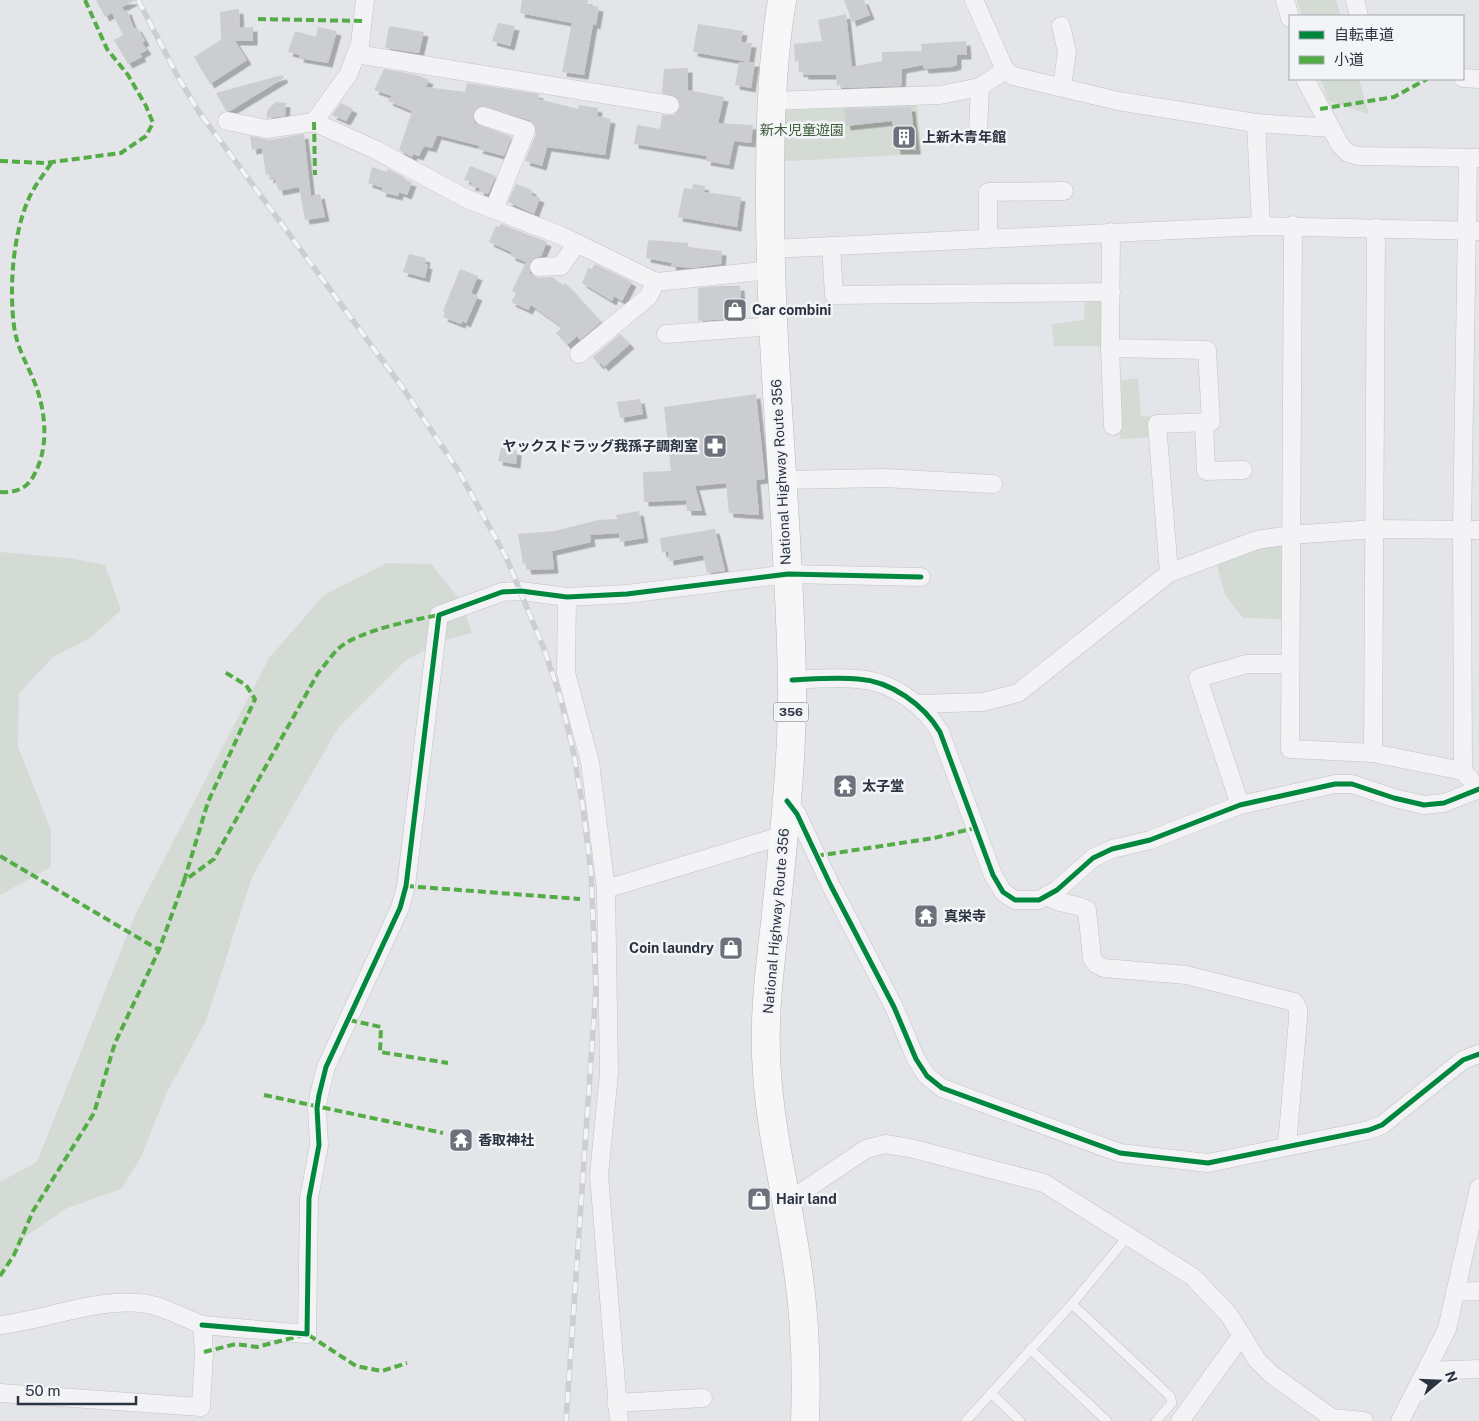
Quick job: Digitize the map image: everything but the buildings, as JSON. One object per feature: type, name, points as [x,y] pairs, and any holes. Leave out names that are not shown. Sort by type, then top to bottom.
[{"type":"highway","name":"National Highway Route 356","points":[[782,0],[770,101],[770,259],[788,574],[792,680],[788,801],[767,1000],[765,1042],[772,1120],[798,1265],[803,1320],[805,1421]]},
{"type":"street","points":[[314,122],[348,75],[360,44],[365,0]]},
{"type":"street","points":[[974,0],[1005,70],[1013,76],[1118,101],[1256,123],[1331,128]]},
{"type":"street","points":[[1285,0],[1289,15]]},
{"type":"street","points":[[1355,0],[1359,15]]},
{"type":"street","points":[[1061,26],[1067,52],[1062,87]]},
{"type":"street","points":[[356,54],[670,105]]},
{"type":"street","points":[[770,101],[940,95],[980,87],[1005,70]]},
{"type":"street","points":[[1464,78],[1479,80]]},
{"type":"street","points":[[1306,80],[1344,149],[1358,156],[1473,158],[1471,729],[1463,771]]},
{"type":"street","points":[[978,130],[980,87]]},
{"type":"street","points":[[483,116],[526,130],[494,209]]},
{"type":"street","points":[[226,121],[267,129],[314,122],[374,149],[467,199],[577,243],[656,282],[831,246],[1293,225],[1473,231]]},
{"type":"street","points":[[1256,123],[1261,226]]},
{"type":"street","points":[[988,238],[988,192],[1064,191]]},
{"type":"street","points":[[792,680],[860,679],[884,686],[919,704],[932,718],[940,732],[993,875],[1003,892],[1015,900],[1039,900],[1057,890],[1093,858],[1112,849],[1150,840],[1240,805],[1336,784],[1352,784],[1394,798],[1424,805],[1444,803],[1479,789],[1463,771],[1374,753],[1290,750],[1293,225]]},
{"type":"street","points":[[1374,753],[1376,228]]},
{"type":"street","points":[[1111,232],[1110,348],[1113,426]]},
{"type":"street","points":[[539,267],[561,266],[577,243]]},
{"type":"street","points":[[831,246],[834,295],[1111,292]]},
{"type":"street","points":[[579,354],[648,297],[656,282]]},
{"type":"street","points":[[666,334],[773,326]]},
{"type":"street","points":[[1110,348],[1207,350],[1211,422],[1157,424],[1169,573]]},
{"type":"street","points":[[1204,422],[1206,472],[1243,470]]},
{"type":"street","points":[[782,480],[884,478],[993,484]]},
{"type":"street","points":[[919,704],[983,702],[1018,693],[1169,573],[1249,543],[1290,535],[1375,529],[1471,530]]},
{"type":"street","points":[[0,1325],[62,1310],[128,1303],[148,1304],[202,1325],[307,1334],[309,1198],[319,1145],[317,1108],[319,1095],[326,1067],[376,963],[402,901],[439,615],[502,592],[520,591],[567,597],[627,594],[788,574],[921,577]]},
{"type":"street","points":[[567,597],[566,673],[590,762],[606,890],[609,1074],[599,1175],[616,1403],[620,1421]]},
{"type":"street","points":[[1240,805],[1198,678],[1247,664],[1290,664]]},
{"type":"street","points":[[788,801],[797,814],[831,886],[894,1007],[916,1059],[927,1076],[942,1088],[1120,1153],[1208,1163],[1287,1145],[1369,1130],[1382,1125],[1463,1060],[1479,1054]]},
{"type":"street","points":[[606,890],[784,835]]},
{"type":"street","points":[[1047,895],[1054,901],[1079,905],[1087,910],[1092,958],[1096,964],[1104,968],[1186,975],[1294,1002],[1298,1010],[1298,1019],[1287,1145]]},
{"type":"street","points":[[786,1202],[866,1149],[884,1144],[910,1148],[1044,1183],[1193,1277],[1229,1315],[1258,1360],[1271,1374],[1322,1412],[1332,1418],[1364,1421]]},
{"type":"street","points":[[1400,1421],[1447,1329],[1477,1208],[1479,1188]]},
{"type":"street","points":[[1455,1292],[1479,1291]]},
{"type":"street","points":[[0,1393],[200,1414],[204,1352],[202,1325]]},
{"type":"street","points":[[1180,1421],[1242,1335]]},
{"type":"street","points":[[1426,1371],[1479,1369]]},
{"type":"street","points":[[616,1403],[703,1398]]},
{"type":"lane","points":[[966,1421],[1072,1304],[1128,1236]]},
{"type":"lane","points":[[1072,1304],[1170,1396],[1172,1403],[1156,1421]]},
{"type":"lane","points":[[1030,1349],[1107,1421]]},
{"type":"lane","points":[[991,1393],[1020,1421]]},
{"type":"green space","points":[[1297,0],[1336,0],[1341,15],[1302,15]]},
{"type":"green space","points":[[1321,80],[1359,80],[1369,114],[1328,101]]},
{"type":"green space","name":"新木児童遊園","points":[[916,96],[922,154],[770,162],[770,101]]},
{"type":"green space","points":[[1105,296],[1105,346],[1054,346],[1052,324],[1084,320],[1085,297]]},
{"type":"green space","points":[[1138,378],[1141,416],[1151,417],[1151,437],[1120,439],[1117,381]]},
{"type":"green space","points":[[1282,541],[1281,619],[1243,618],[1225,595],[1216,561]]},
{"type":"green space","points":[[0,552],[68,558],[105,565],[121,610],[90,638],[53,657],[19,693],[18,747],[51,830],[51,867],[0,895]]},
{"type":"green space","points":[[387,563],[431,564],[461,601],[472,633],[441,641],[405,661],[338,728],[252,877],[206,1021],[167,1092],[140,1159],[121,1189],[67,1208],[26,1236],[0,1276],[0,1182],[37,1162],[135,915],[269,658],[324,595]]},
{"type":"railway","points":[[138,0],[178,77],[199,112],[405,391],[458,470],[506,557],[544,649],[560,696],[573,750],[583,808],[591,873],[596,988],[566,1421]]},
{"type":"marked path","points":[[0,161],[45,163],[121,153],[146,136],[153,123],[146,106],[128,75],[107,49],[85,0]]},
{"type":"marked path","points":[[258,19],[362,21]]},
{"type":"marked path","points":[[1320,109],[1394,97],[1425,80]]},
{"type":"marked path","points":[[314,122],[315,175]]},
{"type":"marked path","points":[[0,492],[16,491],[28,484],[39,465],[44,442],[42,408],[36,386],[15,334],[12,277],[16,244],[24,212],[34,189],[52,162]]},
{"type":"marked path","points":[[0,1276],[14,1255],[33,1211],[94,1113],[115,1043],[159,950],[184,881],[214,859],[318,673],[338,649],[358,637],[386,627],[439,615]]},
{"type":"marked path","points":[[184,881],[208,802],[255,699],[246,685],[223,671]]},
{"type":"marked path","points":[[816,856],[934,838],[975,828]]},
{"type":"marked path","points":[[0,856],[159,950]]},
{"type":"marked path","points":[[406,886],[580,899]]},
{"type":"marked path","points":[[349,1020],[381,1027],[380,1052],[448,1063]]},
{"type":"marked path","points":[[264,1095],[443,1133]]},
{"type":"marked path","points":[[204,1352],[236,1344],[257,1347],[307,1334],[356,1366],[382,1371],[407,1363]]},
{"type":"cycle path","points":[[202,1325],[307,1334],[309,1198],[319,1145],[317,1108],[319,1095],[326,1067],[400,908],[406,886],[439,615],[502,592],[521,591],[567,597],[627,594],[788,574],[921,577]]},
{"type":"cycle path","points":[[792,680],[842,678],[870,681],[882,684],[916,704],[940,732],[993,875],[1003,892],[1015,900],[1039,900],[1057,890],[1093,858],[1112,849],[1150,840],[1240,805],[1335,784],[1352,784],[1394,798],[1424,805],[1444,803],[1479,789]]},
{"type":"cycle path","points":[[787,801],[797,814],[831,886],[894,1007],[916,1059],[927,1076],[942,1088],[1120,1153],[1208,1163],[1369,1130],[1382,1125],[1463,1060],[1479,1054]]},
{"type":"place","name":"上新木青年館","points":[[904,137]]},
{"type":"place","name":"Car combini","points":[[735,310]]},
{"type":"place","name":"ヤックスドラッグ我孫子調剤室","points":[[715,446]]},
{"type":"place","name":"太子堂","points":[[845,786]]},
{"type":"place","name":"真栄寺","points":[[926,916]]},
{"type":"place","name":"Coin laundry","points":[[731,948]]},
{"type":"place","name":"香取神社","points":[[461,1140]]},
{"type":"place","name":"Hair land","points":[[759,1199]]}]
